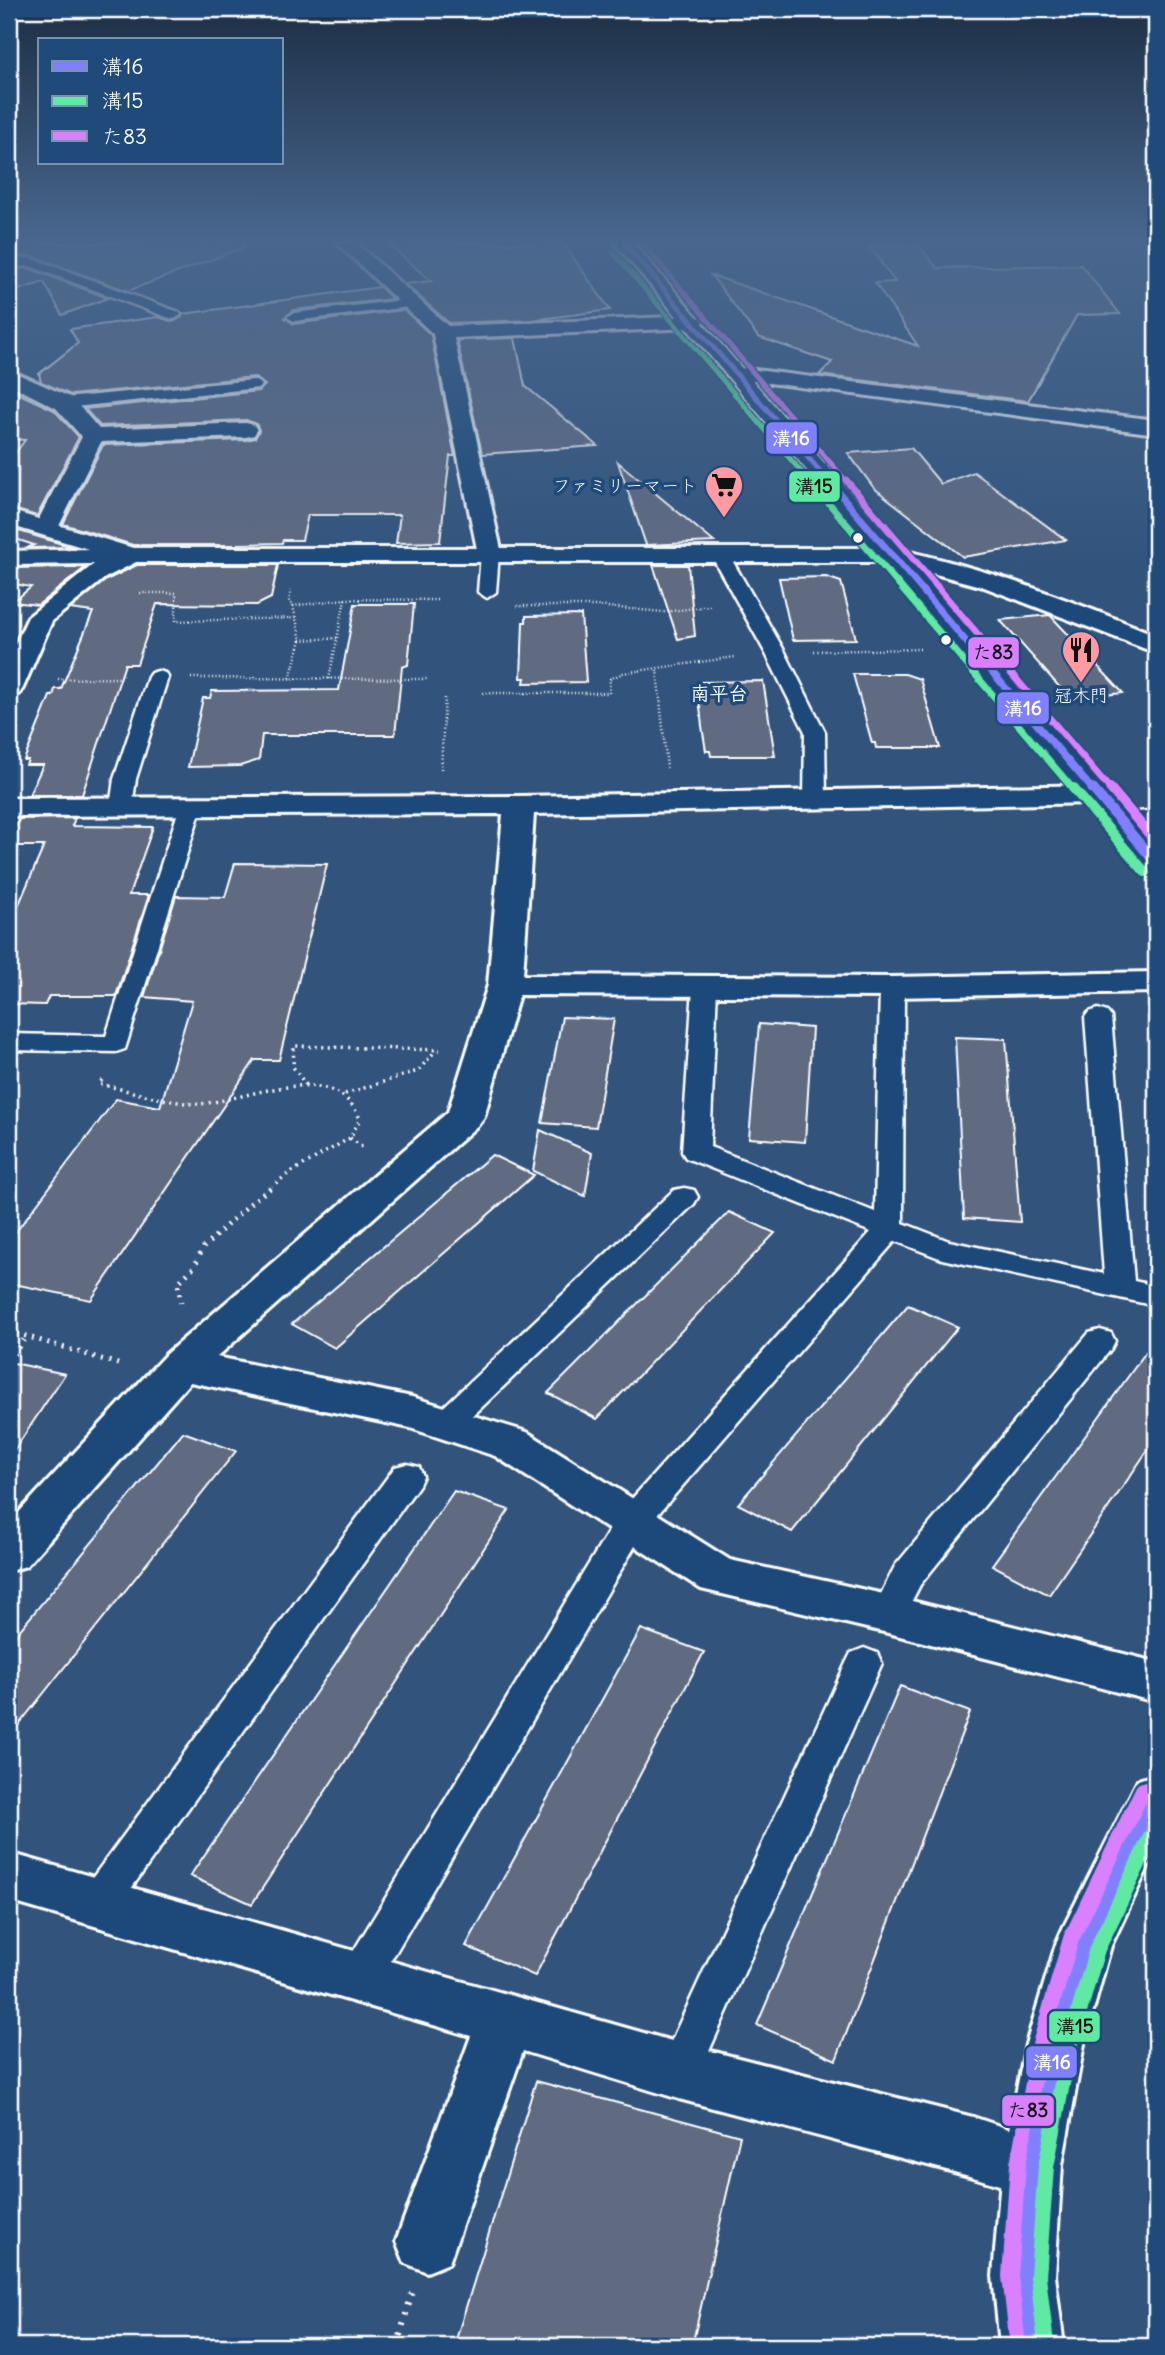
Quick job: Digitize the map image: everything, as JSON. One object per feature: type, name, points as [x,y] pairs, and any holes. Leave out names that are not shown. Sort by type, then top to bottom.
[{"type":"street","points":[[447,353],[490,554]]},
{"type":"street","points":[[721,353],[1156,863]]},
{"type":"street","points":[[739,374],[1156,427]]},
{"type":"street","points":[[9,376],[51,399],[64,403],[93,436]]},
{"type":"street","points":[[93,436],[246,430]]},
{"type":"street","points":[[46,528],[93,436]]},
{"type":"street","points":[[9,517],[131,555]]},
{"type":"street","points":[[11,683],[41,617],[96,573],[131,555]]},
{"type":"street","points":[[9,558],[131,555],[892,555],[945,565],[1001,582],[1156,645]]},
{"type":"street","points":[[9,807],[519,805],[1097,794]]},
{"type":"street","points":[[9,1553],[181,1365],[465,1116],[505,985],[519,805]]},
{"type":"street","points":[[505,985],[892,987],[1156,982]]},
{"type":"street","points":[[181,1365],[447,1422],[511,1444],[718,1576],[888,1614],[1156,1682]]},
{"type":"street","points":[[1032,2346],[1024,2276],[1032,2165],[1055,2044],[1084,1944],[1156,1796]]},
{"type":"street","points":[[9,1877],[679,2071],[973,2147],[1032,2165]]},
{"type":"street","points":[[428,2241],[506,2019]]},
{"type":"lane","points":[[64,403],[254,384]]},
{"type":"lane","points":[[487,592],[490,554]]},
{"type":"lane","points":[[720,555],[775,652],[814,732],[815,799]]},
{"type":"lane","points":[[121,807],[125,779],[158,677]]},
{"type":"lane","points":[[9,1042],[116,1044],[191,806]]},
{"type":"lane","points":[[1120,820],[1156,817]]},
{"type":"lane","points":[[705,986],[696,1152],[942,1250],[1156,1296]]},
{"type":"lane","points":[[359,1978],[633,1520],[889,1229],[892,987]]},
{"type":"lane","points":[[1098,1017],[1120,1290]]},
{"type":"lane","points":[[447,1422],[684,1197]]},
{"type":"lane","points":[[888,1614],[907,1576],[1100,1341]]},
{"type":"lane","points":[[99,1901],[407,1476]]},
{"type":"lane","points":[[679,2071],[864,1663]]},
{"type":"path","points":[[139,593],[176,593],[176,621],[297,618]]},
{"type":"path","points":[[329,679],[345,599]]},
{"type":"path","points":[[290,678],[301,640],[293,606],[345,599],[437,600]]},
{"type":"path","points":[[512,606],[596,606],[664,612],[746,599]]},
{"type":"path","points":[[301,640],[337,638]]},
{"type":"path","points":[[483,693],[609,693],[610,679],[625,671],[657,670],[674,664],[775,652],[928,648]]},
{"type":"path","points":[[60,678],[64,668]]},
{"type":"path","points":[[657,670],[667,776]]},
{"type":"path","points":[[11,683],[60,678],[158,677],[428,679]]},
{"type":"path","points":[[440,775],[445,696]]},
{"type":"path","points":[[116,1044],[118,1059],[99,1084],[197,1104],[306,1085],[321,1086],[345,1094],[354,1102],[360,1118],[350,1138],[288,1174],[247,1206],[204,1247],[194,1267],[178,1283],[181,1303]]},
{"type":"path","points":[[306,1085],[292,1070],[290,1062],[294,1046],[447,1051]]},
{"type":"path","points":[[345,1094],[418,1071],[436,1050]]},
{"type":"path","points":[[350,1138],[368,1152]]},
{"type":"path","points":[[9,1331],[119,1365]]},
{"type":"path","points":[[9,1361],[27,1335]]},
{"type":"building","points":[[66,353],[435,353],[455,456],[450,456],[440,542],[396,543],[400,515],[308,515],[302,540],[237,544],[242,545],[133,545],[63,524],[103,445],[246,440],[255,438],[259,431],[256,424],[246,420],[100,426],[85,409],[259,391],[265,385],[254,377],[71,395],[41,382],[39,374]]},
{"type":"building","points":[[460,353],[518,353],[525,386],[598,446],[482,454]]},
{"type":"building","points":[[805,353],[1055,353],[1028,401],[819,375],[832,362]]},
{"type":"building","points":[[9,389],[54,410],[79,437],[37,516],[9,508],[9,462],[25,440],[9,439]]},
{"type":"building","points":[[911,448],[941,484],[974,472],[1066,540],[963,557],[874,488],[848,453]]},
{"type":"building","points":[[618,462],[714,542],[646,545]]},
{"type":"building","points":[[9,528],[72,547],[27,548],[34,545],[9,537]]},
{"type":"building","points":[[137,565],[278,565],[271,598],[257,605],[157,604],[137,664],[125,664],[82,795],[29,795],[43,765],[26,765],[28,760],[24,760],[50,696],[53,696],[55,689],[61,689],[93,612],[70,609],[106,580]]},
{"type":"building","points":[[653,565],[688,565],[695,636],[678,639]]},
{"type":"building","points":[[86,567],[38,605],[13,602],[31,587],[9,583],[9,568]]},
{"type":"building","points":[[826,577],[841,582],[856,639],[793,640],[779,578]]},
{"type":"building","points":[[355,604],[414,604],[408,665],[402,667],[395,735],[262,735],[259,760],[240,766],[188,767],[203,698],[210,698],[212,691],[339,690]]},
{"type":"building","points":[[581,615],[586,682],[524,683],[525,678],[521,678],[523,622],[526,622],[526,616]]},
{"type":"building","points":[[1050,615],[1123,693],[1070,699],[1000,620]]},
{"type":"building","points":[[853,674],[905,674],[920,679],[940,748],[876,748],[875,743],[872,743]]},
{"type":"building","points":[[763,681],[775,756],[711,756],[710,751],[706,751],[702,726],[698,688],[702,688],[701,682]]},
{"type":"building","points":[[75,818],[72,826],[153,827],[129,895],[149,895],[116,996],[49,996],[45,1005],[9,1004],[9,927],[44,846],[9,846],[9,841],[19,819]]},
{"type":"building","points":[[235,863],[327,864],[279,1060],[255,1060],[91,1300],[9,1283],[9,1241],[116,1099],[160,1107],[192,1001],[144,997],[176,896],[225,897]]},
{"type":"building","points":[[562,1017],[614,1019],[596,1127],[542,1123]]},
{"type":"building","points":[[759,1024],[812,1028],[805,1142],[749,1138]]},
{"type":"building","points":[[955,1037],[1006,1039],[1020,1222],[964,1218]]},
{"type":"building","points":[[540,1130],[592,1153],[585,1196],[533,1171]]},
{"type":"building","points":[[492,1155],[534,1175],[335,1348],[292,1324]]},
{"type":"building","points":[[729,1212],[775,1233],[597,1419],[548,1393]]},
{"type":"building","points":[[908,1305],[958,1327],[792,1532],[738,1504]]},
{"type":"building","points":[[1156,1338],[1156,1438],[1049,1595],[992,1565]]},
{"type":"building","points":[[9,1362],[65,1374],[9,1458]]},
{"type":"building","points":[[183,1432],[236,1451],[9,1737],[9,1643]]},
{"type":"building","points":[[454,1491],[509,1510],[252,1904],[190,1876]]},
{"type":"building","points":[[641,1629],[704,1652],[535,1976],[466,1946]]},
{"type":"building","points":[[900,1686],[970,1712],[836,2060],[757,2025]]},
{"type":"building","points":[[536,2081],[740,2136],[692,2346],[454,2346]]},
{"type":"transit line","name":"溝15","points":[[700,353],[1145,872]]},
{"type":"transit line","name":"溝16","points":[[718,353],[1156,863]]},
{"type":"transit line","name":"た83","points":[[736,353],[1156,842]]},
{"type":"transit line","name":"た83","points":[[1018,2346],[1010,2276],[1018,2164],[1041,2041],[1071,1939],[1143,1790]]},
{"type":"transit line","name":"溝16","points":[[1032,2346],[1024,2276],[1032,2165],[1055,2044],[1084,1944],[1156,1796]]},
{"type":"transit line","name":"溝15","points":[[1046,2344],[1038,2276],[1046,2167],[1069,2047],[1097,1949],[1156,1827]]},
{"type":"place","name":"ファミリーマート","points":[[724,519]]},
{"type":"place","name":"冠木門","points":[[1081,684]]},
{"type":"district","name":"南平台","points":[[719,693]]}]
